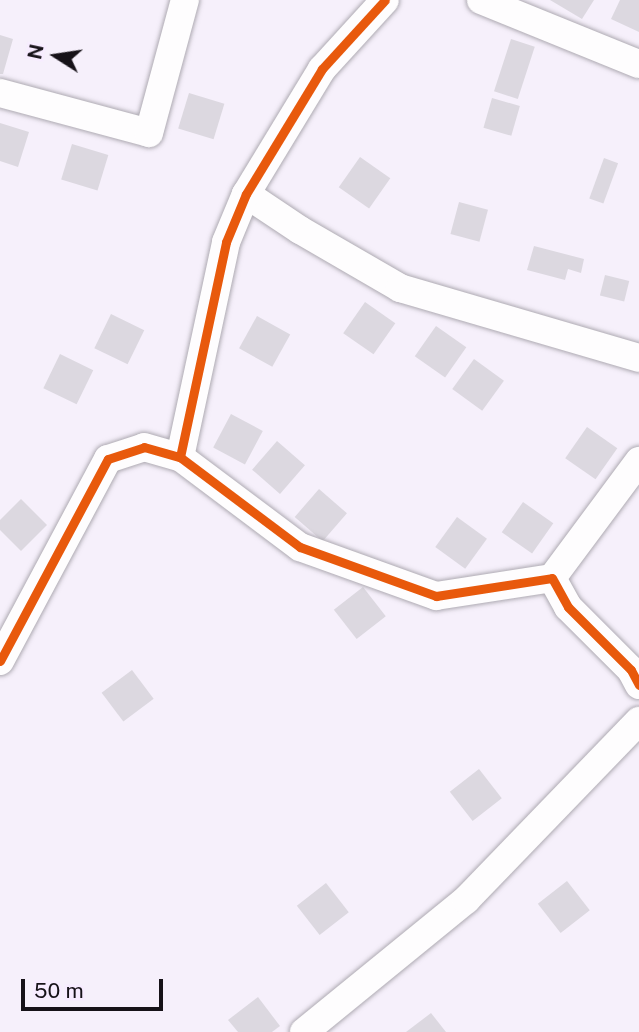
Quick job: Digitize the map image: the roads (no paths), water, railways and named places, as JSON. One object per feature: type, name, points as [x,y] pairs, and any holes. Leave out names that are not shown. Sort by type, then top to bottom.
[{"type":"street","points":[[0,93],[149,133],[185,0]]},
{"type":"street","points":[[180,457],[226,242],[246,194],[322,69],[385,0]]},
{"type":"street","points":[[481,0],[639,64]]},
{"type":"street","points":[[246,194],[300,230],[400,288],[639,358]]},
{"type":"street","points":[[0,662],[108,459],[144,447],[180,457],[300,547],[436,596],[552,578],[639,461]]},
{"type":"street","points":[[552,578],[568,607],[631,670],[639,685]]},
{"type":"street","points":[[303,1032],[466,900],[639,721]]}]
